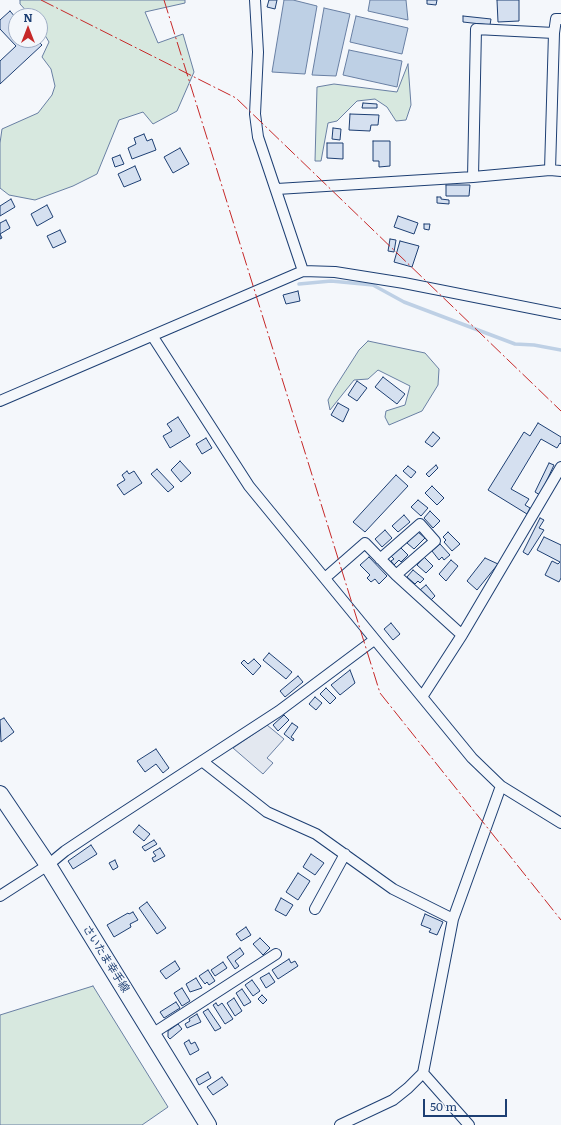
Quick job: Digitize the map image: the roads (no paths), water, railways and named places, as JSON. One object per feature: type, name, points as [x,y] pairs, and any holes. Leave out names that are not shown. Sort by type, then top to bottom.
[{"type":"main road","name":"さいたま幸手線","points":[[0,796],[48,866],[208,1125]]},
{"type":"street","points":[[255,0],[258,52],[255,114],[258,137],[277,189],[303,271]]},
{"type":"street","points":[[550,170],[554,33],[556,19],[561,19]]},
{"type":"street","points":[[473,177],[476,29],[554,33]]},
{"type":"street","points":[[277,189],[473,177],[550,170],[561,171]]},
{"type":"street","points":[[0,401],[153,337],[303,271],[335,272],[396,282],[561,314]]},
{"type":"street","points":[[153,337],[249,486],[472,758],[501,786],[561,823]]},
{"type":"street","points":[[422,698],[462,635],[561,467]]},
{"type":"street","points":[[380,559],[420,524],[435,541],[396,575]]},
{"type":"street","points":[[325,578],[365,543],[396,575],[462,635]]},
{"type":"street","points":[[0,896],[48,866],[65,850],[279,711],[374,640]]},
{"type":"street","points":[[202,761],[267,812],[316,834],[393,889],[454,919]]},
{"type":"street","points":[[340,1125],[393,1100],[423,1073],[454,919],[501,786]]},
{"type":"street","points":[[315,909],[345,854]]},
{"type":"street","points":[[152,1034],[276,954]]},
{"type":"street","points":[[423,1073],[469,1125]]},
{"type":"water","points":[[284,0],[293,0],[317,6],[305,74],[272,72]]},
{"type":"water","points":[[370,0],[406,0],[408,20],[368,11]]},
{"type":"water","points":[[324,8],[350,14],[336,76],[312,75]]},
{"type":"water","points":[[356,16],[408,28],[402,54],[350,42]]},
{"type":"water","points":[[349,50],[402,61],[397,87],[343,75]]},
{"type":"waterway","points":[[299,284],[331,281],[373,285],[404,302],[515,344],[534,345],[561,350]]}]
